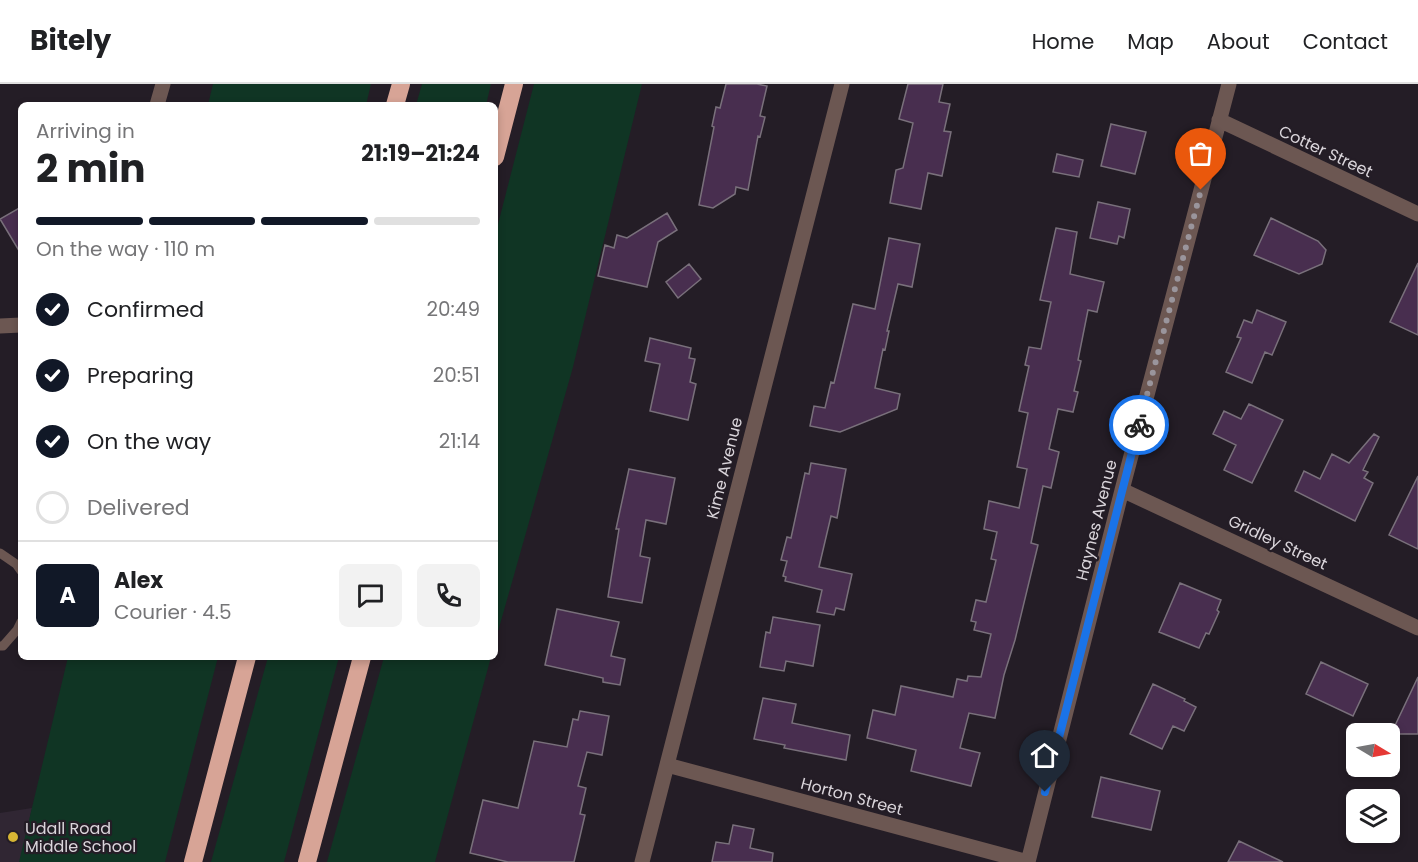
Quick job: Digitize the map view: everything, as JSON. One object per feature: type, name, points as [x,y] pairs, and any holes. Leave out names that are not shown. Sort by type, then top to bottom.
[{"type":"highway","points":[[396,102],[401,84]]},
{"type":"highway","points":[[498,145],[514,84]]},
{"type":"highway","points":[[193,862],[246,660]]},
{"type":"highway","points":[[307,862],[361,660]]},
{"type":"street","points":[[159,102],[163,84]]},
{"type":"street","name":"Kime Avenue","points":[[642,862],[842,84]]},
{"type":"street","name":"Haynes Avenue","points":[[1028,862],[1122,490],[1229,84]]},
{"type":"street","name":"Cotter Street","points":[[1219,120],[1418,214]]},
{"type":"street","points":[[0,326],[18,324]]},
{"type":"street","name":"Gridley Street","points":[[1122,490],[1418,627]]},
{"type":"street","name":"Horton Street","points":[[666,765],[1028,862]]},
{"type":"lane","points":[[0,553],[18,567]]},
{"type":"lane","points":[[0,646],[3,646],[18,628]]},
{"type":"shaded area","name":"Udall Road Middle School","points":[[32,808],[20,862],[0,862],[0,813]]},
{"type":"green space","points":[[213,84],[371,84],[367,102],[209,102]]},
{"type":"green space","points":[[422,84],[491,84],[487,102],[417,102]]},
{"type":"green space","points":[[534,84],[642,84],[573,367],[498,631],[498,224]]},
{"type":"green space","points":[[67,660],[217,660],[165,862],[19,862]]},
{"type":"green space","points":[[267,660],[338,660],[284,862],[211,862]]},
{"type":"green space","points":[[383,660],[490,660],[435,862],[327,862]]},
{"type":"building","points":[[726,84],[767,86],[760,116],[765,117],[760,137],[758,136],[748,190],[736,187],[735,194],[713,208],[699,205],[716,107],[720,108]]},
{"type":"building","points":[[908,84],[943,84],[939,102],[950,104],[944,131],[951,132],[942,176],[928,173],[921,209],[890,203],[896,170],[903,168],[913,123],[899,119]]},
{"type":"building","points":[[1111,124],[1146,132],[1135,174],[1101,166]]},
{"type":"building","points":[[1057,154],[1083,160],[1079,177],[1053,172]]},
{"type":"building","points":[[1098,202],[1130,209],[1124,238],[1119,236],[1117,244],[1090,238]]},
{"type":"building","points":[[18,209],[18,249],[0,219]]},
{"type":"building","points":[[667,213],[677,230],[658,242],[647,287],[598,276],[605,245],[614,248],[617,235],[627,238]]},
{"type":"building","points":[[1271,218],[1318,241],[1326,250],[1322,264],[1299,274],[1254,255]]},
{"type":"building","points":[[1056,228],[1077,232],[1070,274],[1104,282],[1097,312],[1088,310],[1078,360],[1081,361],[1074,391],[1078,392],[1073,412],[1058,409],[1049,449],[1059,452],[1051,488],[1043,486],[1031,543],[1038,545],[995,718],[969,713],[960,748],[980,753],[971,786],[911,771],[916,750],[867,738],[873,710],[895,715],[901,686],[953,697],[957,679],[967,681],[968,676],[981,677],[991,634],[974,630],[976,622],[971,621],[976,600],[986,602],[996,560],[991,559],[997,532],[984,529],[989,501],[1019,508],[1027,469],[1017,467],[1028,413],[1019,411],[1029,366],[1025,365],[1029,347],[1041,349],[1051,302],[1040,300]]},
{"type":"building","points":[[889,238],[920,244],[912,287],[898,284],[875,388],[900,394],[897,409],[840,432],[810,426],[814,406],[825,408],[831,382],[834,383],[853,304],[875,309]]},
{"type":"building","points":[[1418,263],[1418,335],[1390,322]]},
{"type":"building","points":[[689,264],[701,279],[678,298],[666,282]]},
{"type":"building","points":[[1257,310],[1286,322],[1272,355],[1265,352],[1252,383],[1226,372],[1241,338],[1237,337],[1244,320],[1252,323]]},
{"type":"building","points":[[650,338],[691,348],[689,358],[695,359],[690,382],[696,384],[688,420],[650,411],[660,364],[645,361]]},
{"type":"building","points":[[1249,404],[1283,420],[1252,483],[1224,470],[1236,445],[1213,434],[1224,411],[1241,419]]},
{"type":"building","points":[[1374,434],[1379,437],[1363,470],[1368,472],[1364,478],[1373,483],[1355,521],[1295,491],[1304,471],[1320,479],[1332,454],[1349,463]]},
{"type":"building","points":[[811,463],[846,469],[837,518],[831,516],[819,567],[852,574],[844,610],[836,608],[834,615],[817,612],[822,590],[785,581],[786,577],[783,576],[787,561],[781,560],[787,537],[791,538],[805,473],[809,474]]},
{"type":"building","points":[[629,469],[675,478],[666,524],[646,520],[640,556],[650,558],[642,603],[608,597],[619,529],[616,529]]},
{"type":"building","points":[[1418,476],[1418,549],[1389,535]]},
{"type":"building","points":[[1180,583],[1221,600],[1217,610],[1219,612],[1209,634],[1206,633],[1199,648],[1159,632]]},
{"type":"building","points":[[557,609],[619,622],[611,656],[625,659],[620,685],[603,682],[603,678],[545,665]]},
{"type":"building","points":[[773,617],[820,625],[813,666],[786,661],[784,671],[760,667],[766,632],[770,633]]},
{"type":"building","points":[[1321,662],[1368,684],[1353,716],[1306,694]]},
{"type":"building","points":[[1418,677],[1418,734],[1400,734],[1400,723],[1396,723]]},
{"type":"building","points":[[1153,684],[1185,699],[1184,701],[1196,707],[1184,731],[1173,726],[1162,749],[1130,734]]},
{"type":"building","points":[[763,698],[796,704],[792,723],[850,735],[846,760],[784,748],[785,745],[754,739]]},
{"type":"building","points":[[580,711],[609,716],[602,755],[587,752],[578,786],[586,788],[580,814],[585,815],[574,862],[508,862],[470,853],[483,800],[518,808],[534,741],[567,747],[573,719],[578,720]]},
{"type":"building","points":[[1101,777],[1160,791],[1151,830],[1092,817]]},
{"type":"building","points":[[733,825],[754,829],[750,848],[773,853],[772,862],[712,862],[716,842],[729,844]]},
{"type":"building","points":[[1239,841],[1283,862],[1228,862]]},
{"type":"way so far","points":[[1139,425],[1201,190]]},
{"type":"place","name":"Udall Road Middle School","points":[[13,837]]},
{"type":"route","points":[[1045,792],[1139,425]]}]
